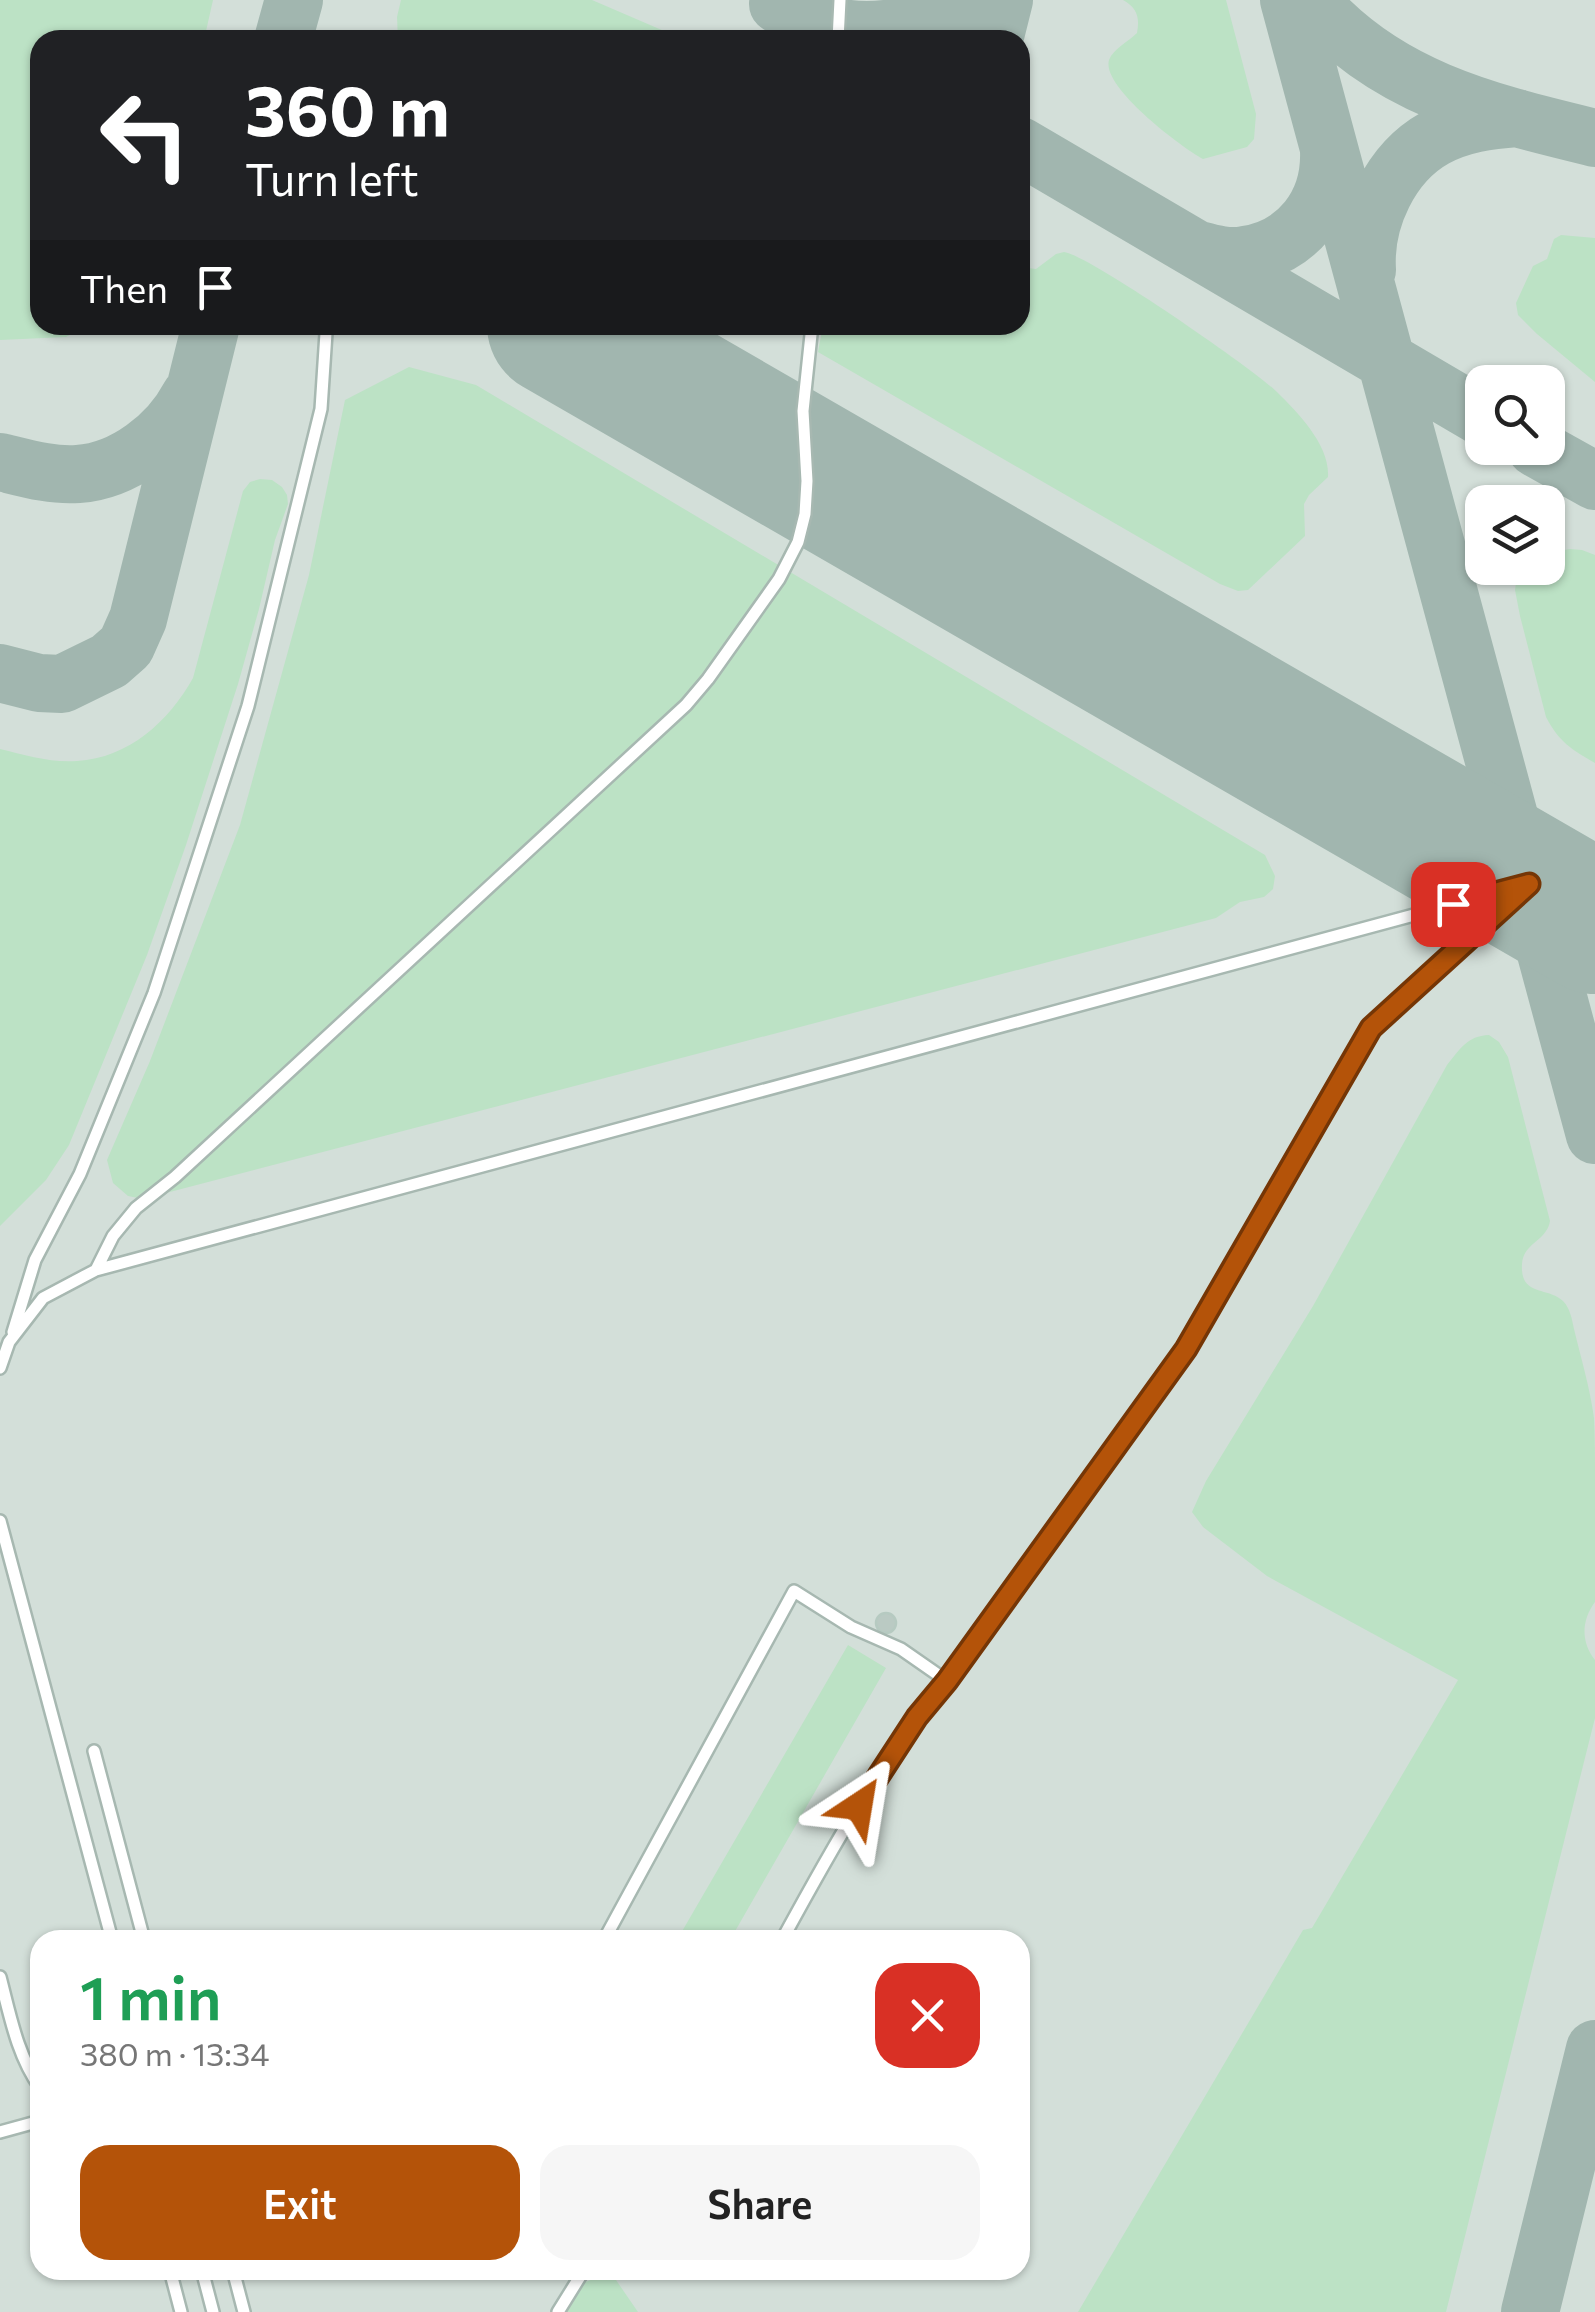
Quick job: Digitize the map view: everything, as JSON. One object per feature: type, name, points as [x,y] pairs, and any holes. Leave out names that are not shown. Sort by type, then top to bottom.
[{"type":"lane","points":[[838,30],[840,0]]},
{"type":"lane","points":[[0,1368],[35,1260],[80,1174],[154,993],[248,706],[322,409],[326,335]]},
{"type":"lane","points":[[96,1270],[114,1236],[136,1208],[175,1178],[686,706],[708,679],[779,579],[798,542],[805,514],[803,411],[811,335]]},
{"type":"lane","points":[[10,1342],[43,1298],[96,1270],[1529,884],[1371,1028],[1186,1349],[917,1717],[839,1836],[787,1930]]},
{"type":"lane","points":[[0,1522],[109,1930]]},
{"type":"lane","points":[[609,1930],[794,1590],[851,1627],[902,1649],[947,1681]]},
{"type":"lane","points":[[94,1751],[141,1930]]},
{"type":"lane","points":[[0,1977],[30,2072]]},
{"type":"lane","points":[[0,2132],[30,2124]]},
{"type":"lane","points":[[173,2280],[181,2312]]},
{"type":"lane","points":[[205,2280],[213,2312]]},
{"type":"lane","points":[[236,2280],[244,2312]]},
{"type":"lane","points":[[558,2312],[578,2280]]},
{"type":"shaded area","points":[[0,0],[1595,0],[1595,2312],[0,2312]]},
{"type":"green space","points":[[0,0],[213,0],[206,30],[30,30],[30,335],[70,335],[0,340]]},
{"type":"green space","points":[[401,0],[592,0],[662,30],[398,30]]},
{"type":"green space","points":[[1123,0],[1226,0],[1256,114],[1254,139],[1247,147],[1203,159],[1161,130],[1129,100],[1110,72],[1109,60],[1137,33],[1136,13]]},
{"type":"green space","points":[[1561,235],[1595,238],[1595,382],[1518,315],[1516,303],[1533,266],[1547,259],[1554,239]]},
{"type":"green space","points":[[1064,252],[1105,272],[1238,361],[1277,392],[1318,442],[1328,477],[1304,504],[1305,536],[1248,590],[1238,591],[1220,584],[818,352],[821,335],[1030,335],[1030,268],[1036,269]]},
{"type":"green space","points":[[409,367],[476,385],[1265,855],[1275,876],[1273,889],[1264,897],[1240,902],[1216,918],[143,1199],[128,1196],[113,1183],[107,1160],[150,1061],[240,825],[309,575],[345,400]]},
{"type":"green space","points":[[272,480],[282,487],[288,504],[238,684],[186,845],[147,955],[69,1145],[46,1180],[0,1226],[0,749],[58,761],[96,758],[130,745],[172,709],[193,678],[243,491],[250,482]]},
{"type":"green space","points":[[1565,550],[1595,555],[1595,763],[1566,744],[1546,717],[1515,590],[1516,585],[1565,585]]},
{"type":"green space","points":[[1489,1035],[1508,1057],[1550,1221],[1545,1233],[1523,1257],[1525,1282],[1557,1296],[1567,1307],[1594,1418],[1595,1602],[1584,1631],[1595,1660],[1595,1718],[1446,2312],[1078,2312],[1303,1930],[1312,1928],[1458,1680],[1267,1576],[1203,1527],[1192,1512],[1206,1481],[1313,1306],[1447,1065],[1469,1041]]},
{"type":"green space","points":[[848,1645],[886,1668],[736,1930],[683,1930]]},
{"type":"green space","points":[[616,2280],[638,2312],[565,2312],[583,2283]]},
{"type":"building","points":[[886,1613],[896,1623],[886,1633],[876,1623]]},
{"type":"taxiway","points":[[286,30],[294,0]]},
{"type":"taxiway","points":[[778,4],[830,25],[865,30],[920,22],[968,0]]},
{"type":"taxiway","points":[[996,30],[1004,0]]},
{"type":"taxiway","points":[[1289,0],[1595,1135]]},
{"type":"taxiway","points":[[1310,0],[1371,55],[1440,92],[1516,118],[1595,138]]},
{"type":"taxiway","points":[[1367,270],[1375,213],[1405,162],[1435,138],[1455,129],[1517,118]]},
{"type":"taxiway","points":[[1199,250],[1245,255],[1281,243],[1295,233],[1317,205],[1324,188],[1329,151]]},
{"type":"taxiway","points":[[1030,152],[1465,407]]},
{"type":"taxiway","points":[[0,673],[39,683],[62,684],[109,661],[126,646],[138,619],[209,335]]},
{"type":"taxiway","points":[[0,462],[68,474],[112,466],[157,437],[190,396]]},
{"type":"taxiway","points":[[1565,464],[1595,481]]},
{"type":"taxiway","points":[[1530,2312],[1595,2049]]},
{"type":"runway","points":[[575,335],[1595,923]]},
{"type":"route","points":[[859,1806],[917,1717],[1186,1349],[1371,1028],[1529,884],[1453,904]]}]
